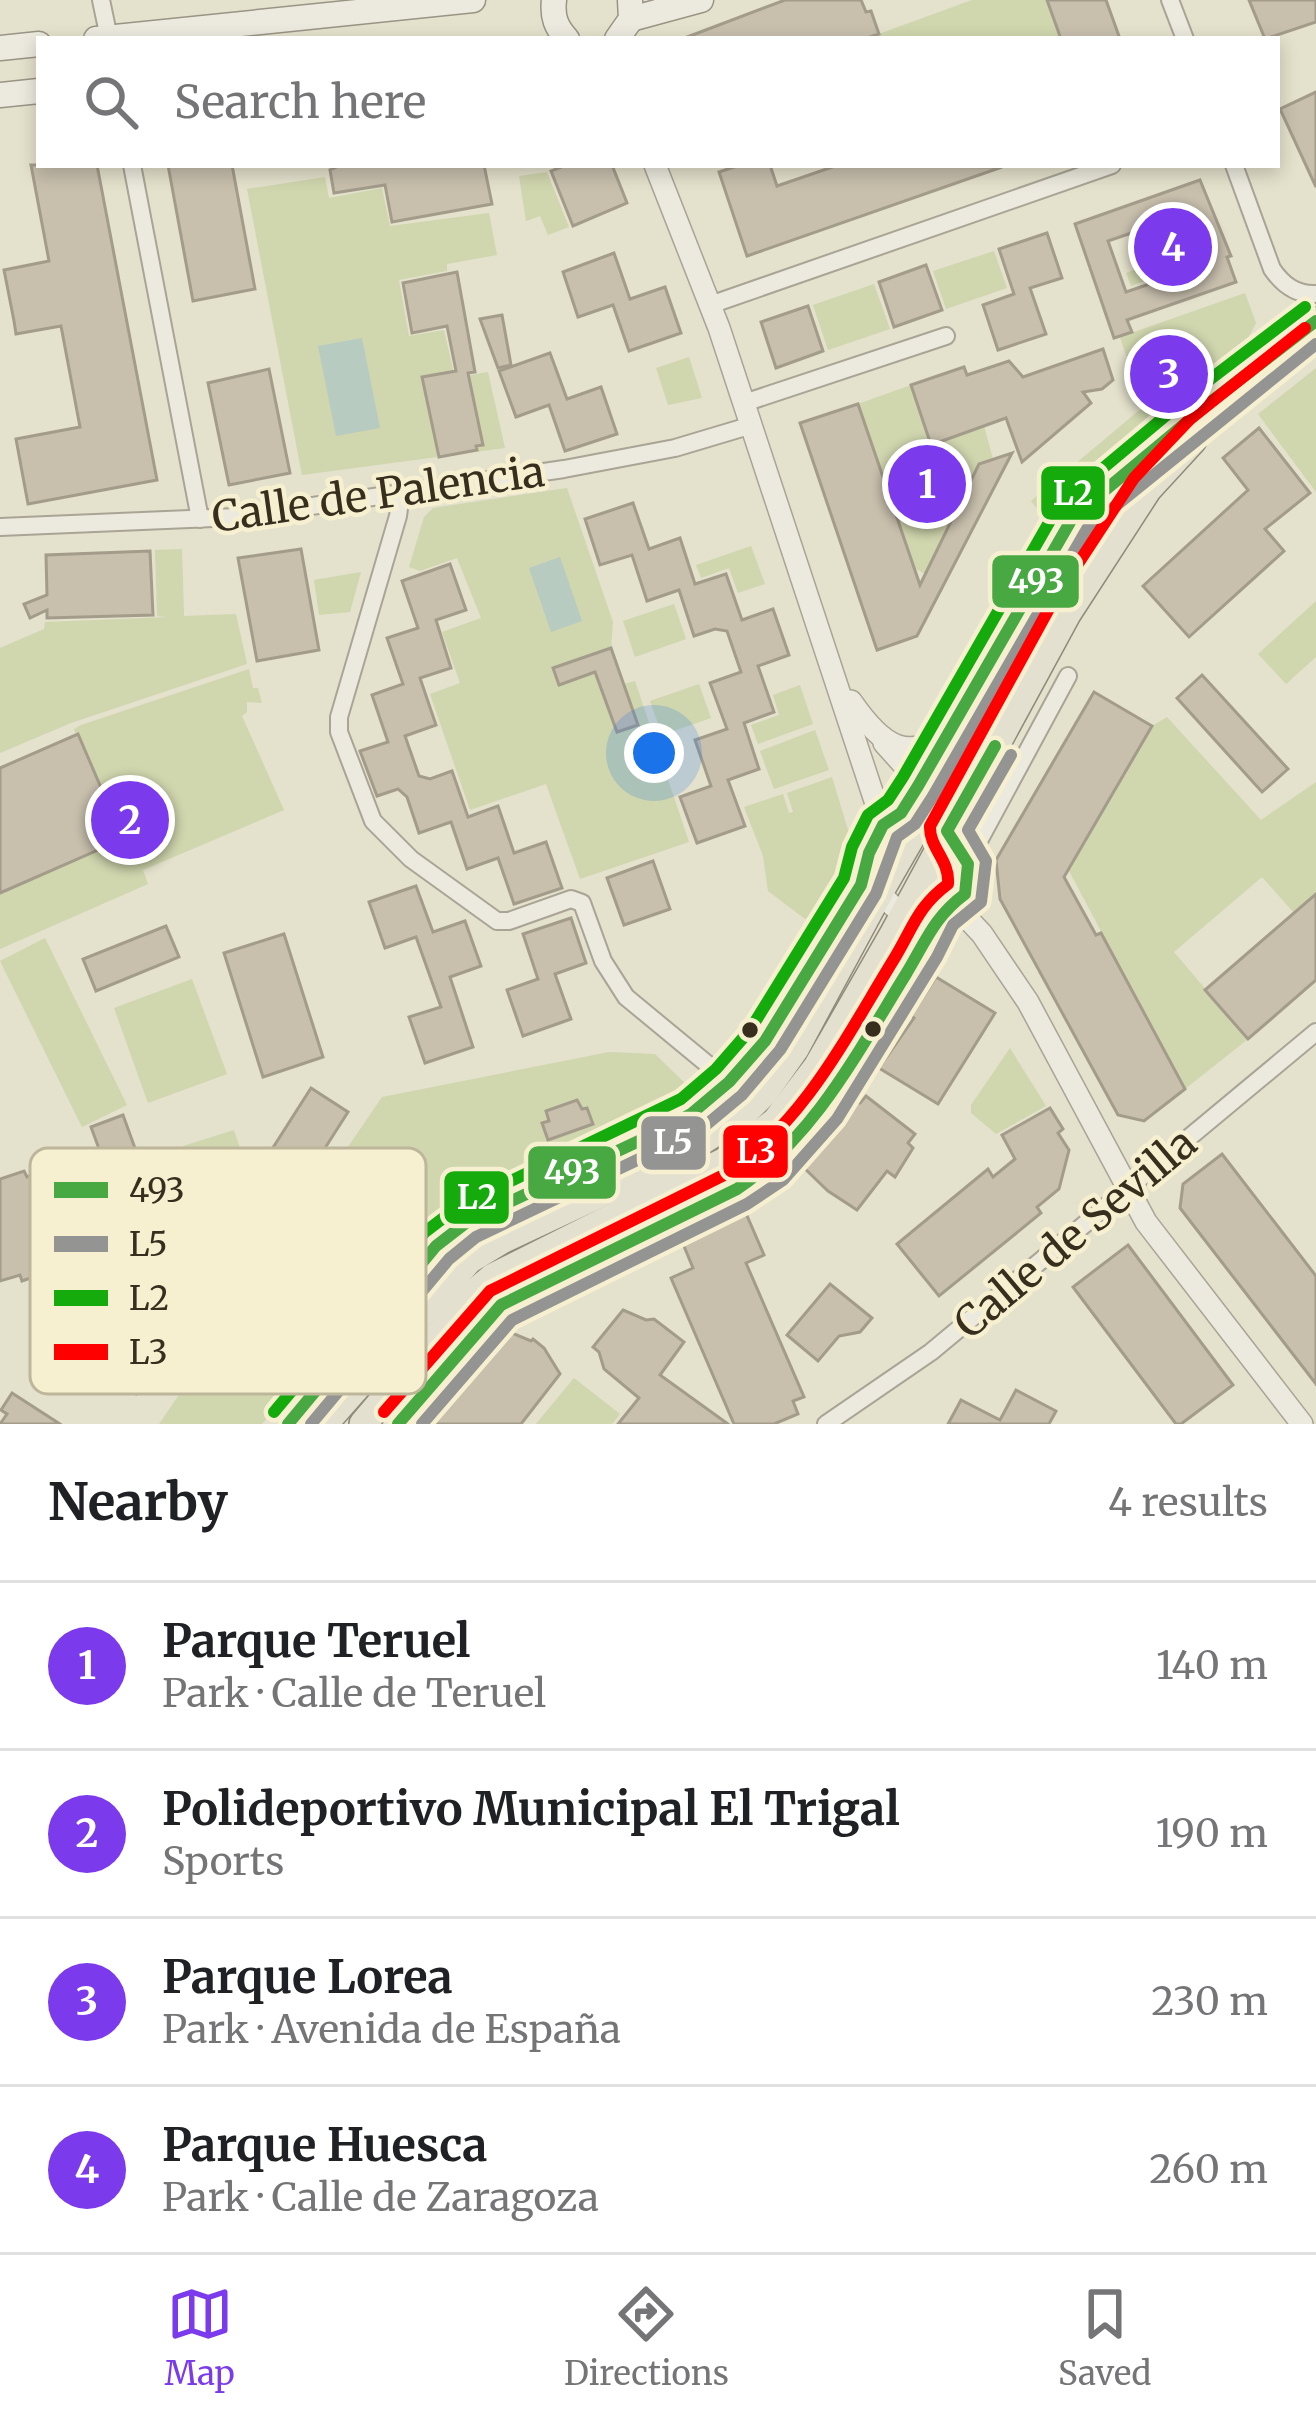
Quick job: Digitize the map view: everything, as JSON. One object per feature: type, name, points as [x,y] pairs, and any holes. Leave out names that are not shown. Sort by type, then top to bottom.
[{"type":"main road","points":[[128,36],[473,0]]},
{"type":"main road","points":[[554,0],[557,28],[564,36]]},
{"type":"main road","points":[[626,19],[701,0]]},
{"type":"main road","points":[[0,48],[36,44]]},
{"type":"main road","points":[[0,95],[36,91]]},
{"type":"main road","points":[[426,1309],[469,1260],[674,1160],[741,1116],[764,1093],[795,1049],[879,893],[915,814],[1088,530],[1136,467],[1212,400],[1316,321]]},
{"type":"main road","points":[[426,1350],[493,1277],[725,1161],[776,1121],[817,1067],[903,913],[915,814],[1067,614],[1148,489],[1201,433],[1316,342]]},
{"type":"main road","points":[[324,1424],[351,1394]]},
{"type":"main road","points":[[363,1424],[388,1394]]},
{"type":"street","points":[[101,0],[109,36]]},
{"type":"street","points":[[1170,0],[1184,36]]},
{"type":"street","points":[[133,168],[200,519]]},
{"type":"street","points":[[656,168],[710,304],[840,685],[915,814],[963,852],[970,874]]},
{"type":"street","points":[[710,304],[1103,168]]},
{"type":"street","points":[[1235,168],[1272,269],[1297,292],[1316,294]]},
{"type":"street","points":[[744,403],[946,336]]},
{"type":"street","name":"Calle de Palencia","points":[[0,527],[200,519],[401,493],[654,452],[752,425]]},
{"type":"street","points":[[426,1258],[467,1222],[658,1132],[691,1114],[729,1082],[765,1041],[862,885],[869,853],[915,814],[956,724],[1073,517],[1136,467]]},
{"type":"street","points":[[401,493],[339,717],[339,732],[373,821],[411,859],[497,921],[509,922],[571,898],[582,903],[603,961],[626,997],[729,1082]]},
{"type":"street","points":[[426,1392],[501,1305],[737,1189],[771,1166],[823,1108],[947,909],[965,895],[974,850],[1068,676]]},
{"type":"street","points":[[840,685],[880,739],[915,814]]},
{"type":"street","points":[[880,739],[907,748],[922,747],[956,724]]},
{"type":"street","points":[[869,853],[879,893],[903,913],[921,916],[947,909]]},
{"type":"street","points":[[947,909],[982,934],[1028,1002],[1146,1222],[1302,1424]]},
{"type":"street","name":"Calle de Sevilla","points":[[826,1424],[932,1352],[1316,1032]]},
{"type":"street","points":[[288,1424],[313,1394]]},
{"type":"street","points":[[398,1424],[424,1394]]},
{"type":"green space","points":[[972,0],[1047,0],[1060,36],[873,36]]},
{"type":"green space","points":[[547,172],[569,227],[548,235],[540,216],[526,221],[519,176]]},
{"type":"green space","points":[[325,177],[329,198],[382,188],[390,226],[489,213],[497,255],[447,264],[447,271],[399,280],[409,336],[444,330],[455,378],[488,372],[505,448],[302,475],[247,189]]},
{"type":"green space","points":[[1182,221],[1197,261],[1131,286],[1126,273],[1158,260],[1148,234]]},
{"type":"green space","points":[[994,251],[1007,288],[946,309],[933,271]]},
{"type":"green space","points":[[874,284],[890,329],[828,350],[813,305]]},
{"type":"green space","points":[[1245,293],[1256,323],[1248,338],[1042,515],[1031,501],[1143,407],[1120,337]]},
{"type":"green space","points":[[689,357],[702,398],[668,405],[656,368]]},
{"type":"green space","points":[[1316,368],[1316,492],[1258,414]]},
{"type":"green space","points":[[911,385],[931,445],[984,426],[993,459],[978,465],[925,574],[913,567],[858,404]]},
{"type":"green space","points":[[567,488],[613,622],[611,648],[624,684],[635,681],[689,842],[580,879],[546,784],[470,810],[430,694],[460,683],[442,632],[481,618],[457,558],[420,571],[409,567],[424,517],[433,508]]},
{"type":"green space","points":[[751,546],[765,584],[738,593],[729,568],[701,578],[696,565]]},
{"type":"green space","points":[[182,549],[184,616],[236,614],[247,664],[71,723],[0,753],[0,648],[44,629],[45,622],[168,617],[157,616],[155,550]]},
{"type":"green space","points":[[361,572],[350,612],[319,615],[314,580]]},
{"type":"green space","points":[[1316,601],[1316,657],[1286,684],[1258,654]]},
{"type":"green space","points":[[674,604],[686,639],[635,657],[623,621]]},
{"type":"green space","points":[[249,669],[262,703],[247,702],[242,716],[284,810],[143,870],[148,884],[0,949],[0,768],[76,735],[74,729],[81,725]]},
{"type":"green space","points":[[699,684],[711,718],[662,735],[650,701]]},
{"type":"green space","points":[[800,685],[813,724],[758,744],[751,725],[779,715],[773,695]]},
{"type":"green space","points":[[1167,717],[1261,820],[1316,782],[1316,894],[1294,913],[1262,877],[1174,952],[1248,1039],[1185,1089],[1068,869],[1152,726]]},
{"type":"green space","points":[[815,730],[829,770],[774,789],[760,751]]},
{"type":"green space","points":[[832,777],[848,830],[854,831],[830,892],[805,919],[768,891],[763,856],[744,807],[783,794],[789,813],[793,812],[787,793]]},
{"type":"green space","points":[[45,938],[127,1105],[82,1127],[0,961]]},
{"type":"green space","points":[[192,979],[227,1074],[148,1103],[114,1008]]},
{"type":"green space","points":[[1010,1048],[1046,1106],[996,1134],[971,1113],[971,1105]]},
{"type":"green space","points":[[609,1052],[655,1054],[696,1094],[466,1199],[426,1229],[426,1148],[347,1148],[382,1097]]},
{"type":"green space","points":[[234,1130],[240,1148],[184,1148]]},
{"type":"green space","points":[[574,1378],[620,1414],[612,1424],[536,1424]]},
{"type":"green space","points":[[179,1394],[287,1394],[262,1424],[159,1424]]},
{"type":"shaded area","points":[[362,338],[380,428],[336,436],[318,346]]},
{"type":"shaded area","points":[[560,557],[582,621],[551,632],[529,568]]},
{"type":"building","points":[[785,0],[861,0],[866,12],[871,11],[879,34],[873,36],[690,36]]},
{"type":"building","points":[[1047,0],[1106,0],[1119,36],[1060,36]]},
{"type":"building","points":[[1249,0],[1316,0],[1316,22],[1264,36]]},
{"type":"building","points":[[1316,92],[1316,187],[1280,109]]},
{"type":"building","points":[[31,165],[98,168],[157,480],[28,504],[16,439],[80,427],[61,326],[16,334],[4,270],[49,261]]},
{"type":"building","points":[[169,168],[233,168],[255,289],[193,301]]},
{"type":"building","points":[[485,168],[492,204],[392,222],[385,185],[334,193],[330,170]]},
{"type":"building","points":[[613,168],[627,203],[573,226],[551,171]]},
{"type":"building","points":[[771,168],[777,186],[829,168],[999,168],[747,256],[719,172]]},
{"type":"building","points":[[1200,180],[1231,256],[1227,257],[1236,282],[1127,320],[1132,332],[1114,338],[1075,224]],"holes":[[[1187,214],[1205,265],[1126,292],[1108,241]]]},
{"type":"building","points":[[1047,233],[1062,278],[1030,288],[1046,334],[998,350],[983,305],[1014,294],[999,249]]},
{"type":"building","points":[[614,253],[630,299],[665,287],[681,333],[629,351],[613,305],[578,317],[563,272]]},
{"type":"building","points":[[926,265],[942,310],[894,327],[879,282]]},
{"type":"building","points":[[457,272],[475,372],[468,373],[483,445],[439,457],[422,377],[456,371],[447,326],[412,333],[403,283]]},
{"type":"building","points":[[808,306],[823,351],[776,368],[761,322]]},
{"type":"building","points":[[502,315],[511,365],[498,368],[480,319]]},
{"type":"building","points":[[1103,349],[1113,380],[1102,389],[1083,392],[1091,403],[1022,462],[1006,418],[931,445],[911,385],[964,367],[967,375],[1009,361],[1023,377]]},
{"type":"building","points":[[550,353],[567,399],[601,387],[617,434],[565,451],[549,405],[516,417],[499,371]]},
{"type":"building","points":[[269,369],[290,473],[229,485],[208,383]]},
{"type":"building","points":[[858,404],[920,585],[979,464],[1012,453],[917,636],[877,650],[800,423]]},
{"type":"building","points":[[1259,428],[1310,493],[1265,529],[1284,551],[1189,637],[1143,586],[1248,490],[1223,458]]},
{"type":"building","points":[[633,503],[649,549],[680,538],[695,584],[726,574],[742,620],[773,609],[789,655],[758,666],[774,712],[744,723],[759,769],[728,780],[745,826],[697,843],[680,797],[711,786],[695,740],[727,729],[710,683],[741,672],[727,631],[715,629],[694,636],[679,590],[647,601],[632,555],[600,565],[585,519]]},
{"type":"building","points":[[301,549],[319,650],[257,661],[238,558]]},
{"type":"building","points":[[150,551],[153,615],[47,618],[47,610],[30,618],[24,604],[47,595],[46,555]]},
{"type":"building","points":[[450,564],[466,610],[436,620],[451,668],[420,678],[436,725],[405,736],[419,776],[430,779],[452,771],[468,817],[498,806],[514,853],[546,842],[562,888],[514,904],[498,858],[467,869],[451,822],[419,833],[407,797],[398,789],[377,796],[360,751],[388,742],[372,695],[403,684],[387,638],[418,628],[402,581]]},
{"type":"building","points":[[611,648],[638,725],[617,732],[595,672],[559,685],[553,668]]},
{"type":"building","points":[[1202,675],[1288,769],[1262,792],[1177,698]]},
{"type":"building","points":[[1094,692],[1152,726],[1064,877],[1096,935],[1101,933],[1185,1089],[1144,1121],[1118,1115],[1000,899],[996,860]]},
{"type":"building","points":[[78,734],[123,839],[0,893],[0,768]]},
{"type":"building","points":[[653,861],[670,909],[624,925],[607,878]]},
{"type":"building","points":[[416,886],[433,932],[465,921],[481,966],[450,977],[473,1047],[425,1063],[409,1017],[441,1007],[416,937],[385,948],[369,902]]},
{"type":"building","points":[[1316,894],[1316,980],[1248,1039],[1205,990]]},
{"type":"building","points":[[571,918],[586,963],[555,974],[571,1019],[523,1036],[507,990],[538,979],[523,934]]},
{"type":"building","points":[[166,926],[179,957],[96,991],[83,959]]},
{"type":"building","points":[[284,934],[323,1057],[263,1077],[224,953]]},
{"type":"building","points":[[936,977],[995,1013],[938,1104],[879,1068]]},
{"type":"building","points":[[311,1088],[348,1112],[325,1148],[273,1148]]},
{"type":"building","points":[[866,1096],[915,1134],[908,1143],[913,1148],[895,1177],[887,1171],[857,1210],[801,1165],[853,1101],[860,1103]]},
{"type":"building","points":[[577,1100],[582,1109],[587,1108],[593,1124],[548,1140],[542,1123],[549,1121],[546,1111]]},
{"type":"building","points":[[1050,1108],[1069,1150],[1059,1189],[1037,1207],[1041,1213],[939,1296],[897,1244],[988,1169],[993,1177],[1015,1159],[1002,1135]]},
{"type":"building","points":[[123,1115],[135,1148],[99,1148],[91,1127]]},
{"type":"building","points":[[1222,1154],[1316,1276],[1316,1384],[1180,1208],[1183,1184]]},
{"type":"building","points":[[24,1171],[30,1176],[30,1278],[22,1281],[20,1275],[0,1281],[0,1179]]},
{"type":"building","points":[[745,1211],[764,1255],[746,1263],[804,1397],[793,1401],[798,1414],[774,1424],[734,1424],[671,1278],[693,1268],[681,1239]]},
{"type":"building","points":[[1128,1245],[1233,1385],[1181,1424],[1176,1424],[1073,1287]]},
{"type":"building","points":[[830,1284],[872,1318],[860,1332],[839,1336],[818,1361],[787,1335]]},
{"type":"building","points":[[623,1310],[654,1319],[684,1342],[660,1375],[728,1424],[618,1424],[639,1398],[604,1369],[593,1347]]},
{"type":"building","points":[[507,1331],[533,1339],[560,1374],[521,1424],[433,1424]]},
{"type":"building","points":[[1016,1390],[1056,1411],[1049,1424],[948,1424],[961,1400],[1000,1420]]},
{"type":"building","points":[[12,1393],[60,1424],[0,1424],[7,1414],[1,1410]]},
{"type":"transit line","name":"L2","points":[[426,1231],[459,1206],[681,1099],[716,1069],[750,1030],[844,878],[868,815],[888,800],[903,777],[1059,505],[1305,307]]},
{"type":"transit line","name":"493","points":[[426,1258],[467,1222],[658,1132],[691,1114],[729,1082],[765,1041],[861,885],[883,825],[901,813],[918,786],[1073,517],[1316,321]]},
{"type":"transit line","name":"L3","points":[[426,1364],[490,1291],[728,1173],[780,1129],[841,1047],[922,910],[948,884],[930,826],[1051,605],[1134,478],[1190,419],[1305,328]]},
{"type":"transit line","name":"L5","points":[[426,1286],[476,1237],[700,1130],[742,1095],[780,1050],[876,894],[897,837],[915,824],[933,796],[1087,529],[1316,344]]},
{"type":"transit line","name":"493","points":[[426,1392],[501,1305],[737,1189],[765,1168],[812,1119],[852,1063],[938,921],[965,894],[968,864],[947,831],[995,746]]},
{"type":"transit line","name":"L5","points":[[422,1424],[512,1320],[747,1204],[783,1180],[837,1119],[953,925],[981,902],[986,861],[968,830],[1011,755]]},
{"type":"transit line","name":"L2","points":[[274,1412],[289,1394]]},
{"type":"transit line","name":"493","points":[[288,1424],[313,1394]]},
{"type":"transit line","name":"L5","points":[[311,1424],[336,1394]]},
{"type":"transit line","name":"L3","points":[[384,1412],[400,1394]]},
{"type":"transit line","name":"493","points":[[398,1424],[424,1394]]},
{"type":"place","name":"Parque Huesca","points":[[1173,247]]},
{"type":"place","name":"Parque Lorea","points":[[1169,374]]},
{"type":"place","name":"Parque Teruel","points":[[927,484]]},
{"type":"place","name":"Polideportivo Municipal El Trigal","points":[[130,820]]}]
